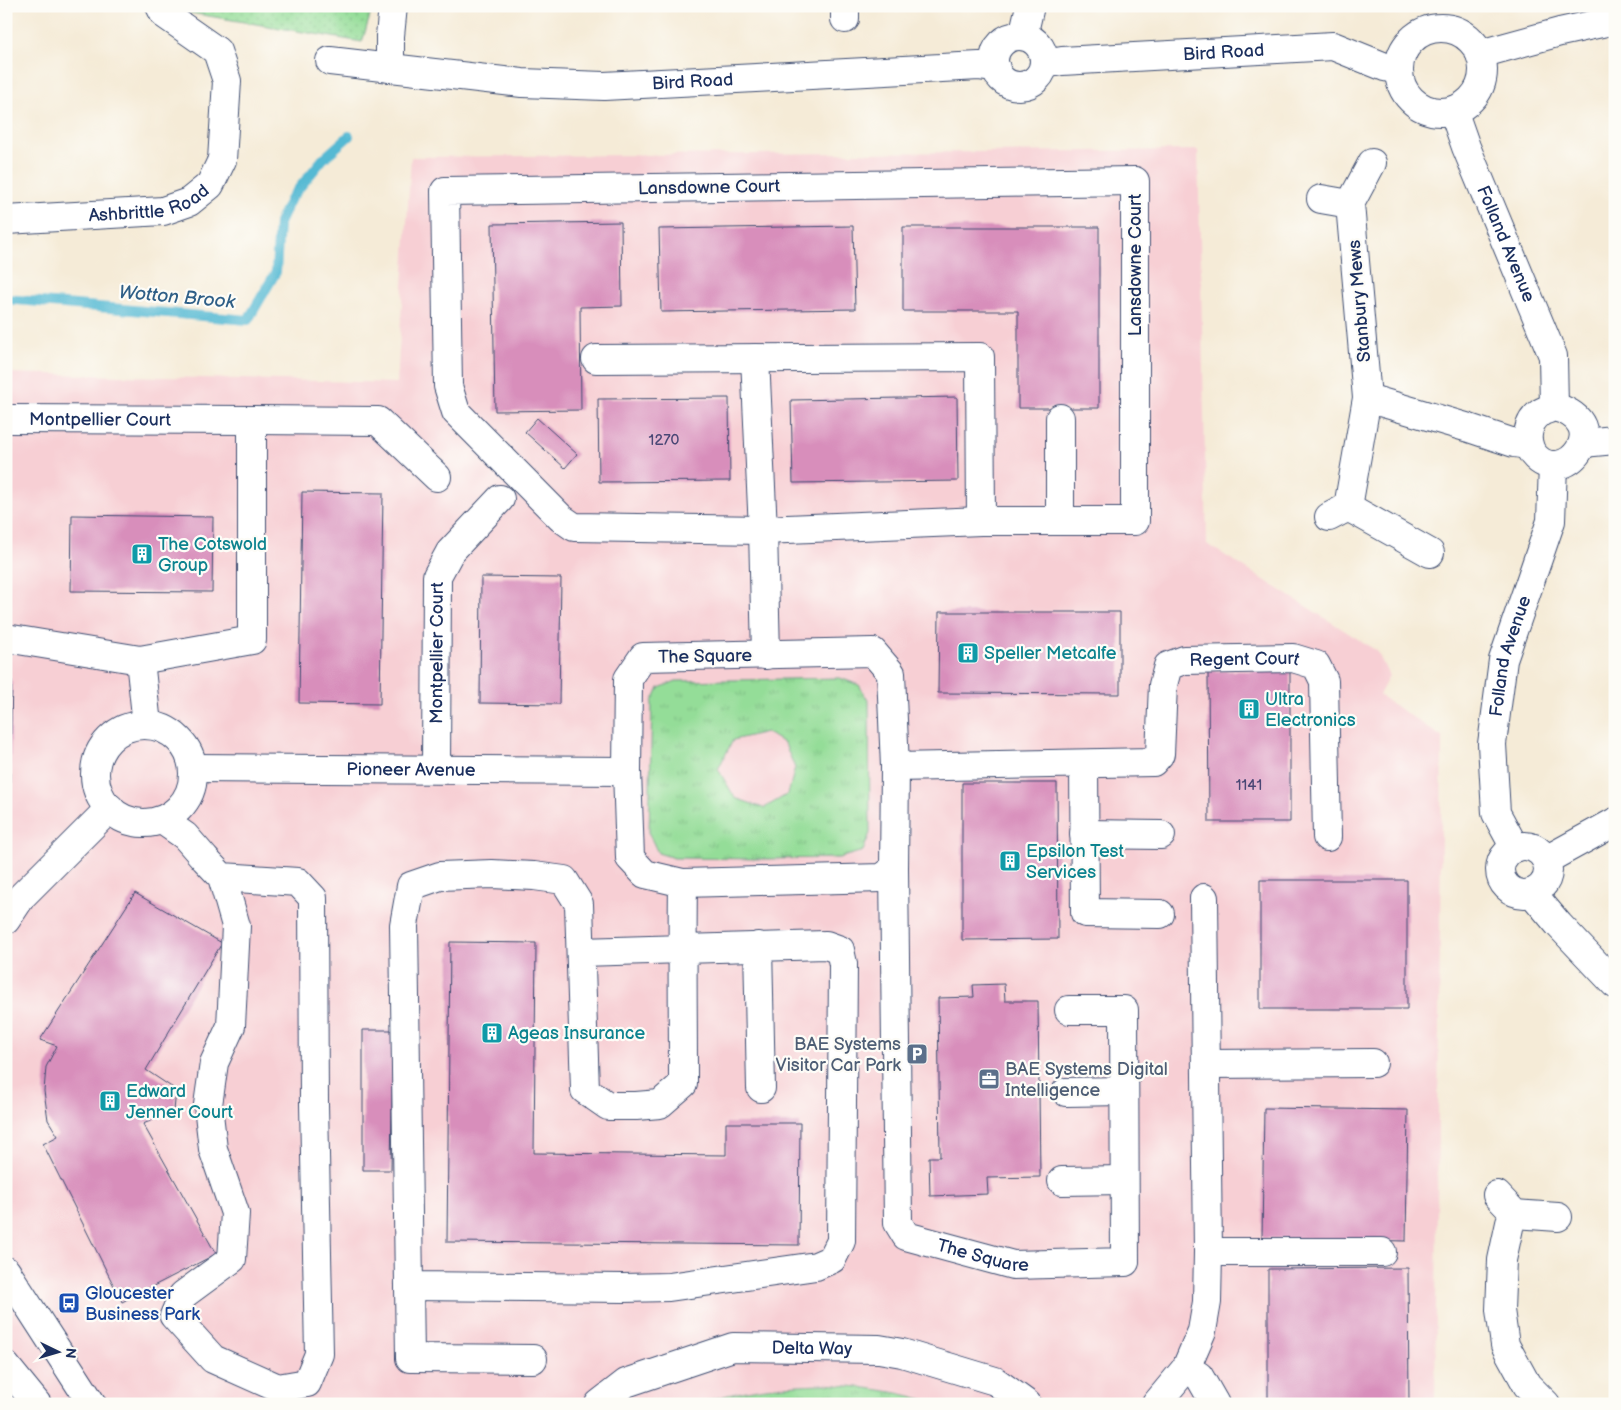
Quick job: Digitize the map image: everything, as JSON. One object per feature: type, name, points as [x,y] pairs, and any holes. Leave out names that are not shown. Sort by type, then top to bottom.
[{"type":"street","name":"Ashbrittle Road","points":[[6,220],[163,211],[189,202],[210,185],[222,160],[227,81],[217,51],[164,14],[160,6]]},
{"type":"street","points":[[390,68],[390,36],[393,6]]},
{"type":"street","points":[[1023,36],[1030,6]]},
{"type":"street","points":[[1480,54],[1560,32],[1615,20]]},
{"type":"street","points":[[1436,28],[1452,29],[1470,39],[1480,54],[1483,69],[1482,80],[1476,94],[1453,110],[1438,112],[1415,103],[1405,92],[1398,70],[1402,54],[1410,41],[1422,32],[1436,28]]},
{"type":"street","points":[[1023,36],[1036,43],[1044,56],[1044,64],[1036,79],[1029,84],[1021,86],[1005,81],[999,75],[995,60],[996,52],[1007,39],[1023,36]]},
{"type":"street","name":"Bird Road","points":[[1044,64],[1062,61],[1333,46],[1385,68],[1398,70]]},
{"type":"street","name":"Bird Road","points":[[330,61],[522,83],[604,86],[979,66],[996,68]]},
{"type":"street","name":"Folland Avenue","points":[[1453,110],[1466,147],[1553,356],[1554,407]]},
{"type":"street","points":[[1321,199],[1350,204],[1372,163]]},
{"type":"street","name":"Lansdowne Court","points":[[1135,181],[1135,521],[1060,521],[981,521],[763,530],[574,527],[561,518],[456,412],[448,386],[445,191],[1135,181]]},
{"type":"street","name":"Stanbury Mews","points":[[1350,204],[1367,398],[1338,512],[1430,553]]},
{"type":"street","points":[[596,359],[980,357],[981,521]]},
{"type":"street","points":[[755,358],[763,530],[766,655]]},
{"type":"street","points":[[1367,398],[1468,428],[1514,444],[1529,445]]},
{"type":"street","points":[[1554,407],[1568,411],[1576,417],[1583,431],[1583,443],[1573,459],[1553,465],[1544,462],[1534,454],[1529,445],[1527,435],[1533,420],[1540,413],[1554,407]]},
{"type":"street","points":[[1060,418],[1060,521]]},
{"type":"street","name":"Montpellier Court","points":[[6,419],[378,421],[437,477]]},
{"type":"street","points":[[6,638],[140,660],[252,640],[252,420]]},
{"type":"street","points":[[1583,443],[1615,440]]},
{"type":"street","name":"Folland Avenue","points":[[1515,848],[1496,813],[1492,744],[1503,660],[1551,521],[1553,465]]},
{"type":"street","name":"Montpellier Court","points":[[436,769],[437,576],[450,552],[500,499]]},
{"type":"street","name":"The Square","points":[[894,870],[882,878],[683,883],[646,874],[630,858],[628,771],[628,679],[643,657],[873,652],[891,673],[895,767],[894,870],[898,1223],[906,1236],[1013,1265],[1124,1262],[1124,1010],[1069,1010]]},
{"type":"street","name":"Regent Court","points":[[895,767],[1153,762],[1160,754],[1163,685],[1168,666],[1184,660],[1294,658],[1316,665],[1324,681],[1327,837]]},
{"type":"street","points":[[140,660],[147,725]]},
{"type":"street","points":[[147,725],[160,727],[172,733],[183,743],[190,755],[193,768],[192,784],[186,799],[176,811],[162,820],[149,823],[134,822],[122,817],[110,808],[102,798],[96,783],[96,769],[100,754],[108,742],[118,732],[132,726],[147,725]]},
{"type":"street","points":[[1084,764],[1085,913],[1160,914]]},
{"type":"street","name":"Pioneer Avenue","points":[[193,768],[628,771]]},
{"type":"street","points":[[6,920],[14,900],[110,808]]},
{"type":"street","points":[[162,820],[185,836],[222,877],[236,926],[231,1026],[214,1063],[208,1105],[213,1149],[235,1213],[232,1259],[183,1296],[174,1316],[213,1359],[278,1388],[307,1383],[319,1354],[314,1094],[313,898],[298,882],[222,877]]},
{"type":"street","points":[[1546,860],[1615,822]]},
{"type":"street","points":[[1084,834],[1161,835]]},
{"type":"street","points":[[1523,846],[1532,847],[1539,851],[1549,868],[1547,881],[1542,888],[1532,894],[1516,893],[1506,886],[1501,879],[1500,868],[1502,860],[1507,853],[1515,848],[1523,846]]},
{"type":"street","points":[[533,1359],[410,1358],[404,925],[411,886],[440,876],[492,874],[564,880],[579,904],[585,1090],[608,1106],[636,1106],[660,1104],[683,1084],[683,883]]},
{"type":"street","points":[[1532,894],[1615,984]]},
{"type":"street","points":[[1156,1404],[1186,1368],[1202,1331],[1207,1302],[1204,898]]},
{"type":"street","points":[[409,1286],[669,1287],[816,1266],[832,1259],[841,1241],[843,964],[840,950],[826,945],[581,952]]},
{"type":"street","points":[[758,946],[761,1088]]},
{"type":"street","points":[[1206,1064],[1373,1063]]},
{"type":"street","points":[[1066,1092],[1124,1091]]},
{"type":"street","points":[[1062,1181],[1124,1180]]},
{"type":"street","points":[[1546,1404],[1528,1385],[1505,1345],[1500,1310],[1502,1260],[1510,1223],[1506,1204],[1558,1217]]},
{"type":"street","points":[[1208,1252],[1382,1252]]},
{"type":"street","points":[[6,1271],[92,1404]]},
{"type":"street","name":"Delta Way","points":[[599,1404],[626,1382],[733,1347],[879,1350],[902,1353],[995,1381],[1026,1404]]},
{"type":"street","points":[[6,1366],[37,1404]]},
{"type":"street","points":[[1186,1368],[1199,1376],[1215,1404]]},
{"type":"shaded area","name":"Gloucester Business Park","points":[[1198,150],[1207,544],[1377,651],[1389,676],[1379,695],[1442,737],[1435,1404],[6,1404],[6,373],[397,383],[411,157]]},
{"type":"green space","points":[[172,6],[373,6],[362,42],[173,10]]},
{"type":"green space","points":[[840,678],[859,685],[869,702],[870,833],[863,851],[839,858],[763,859],[674,858],[658,853],[649,834],[652,702],[659,688],[676,681]],"holes":[[[766,732],[785,744],[795,768],[788,794],[764,808],[735,798],[718,769],[733,740]]]},
{"type":"green space","points":[[825,1384],[896,1393],[937,1404],[698,1404],[729,1395],[761,1389],[792,1385]]},
{"type":"building","points":[[621,222],[622,306],[580,307],[581,410],[495,411],[492,224]]},
{"type":"building","points":[[853,226],[855,309],[661,312],[659,229]]},
{"type":"building","points":[[903,227],[1099,227],[1099,408],[1018,408],[1018,311],[903,311]]},
{"type":"building","points":[[957,397],[958,481],[793,483],[791,400]]},
{"type":"building","points":[[729,398],[730,481],[599,482],[598,399]]},
{"type":"building","points":[[537,418],[577,454],[565,468],[525,432]]},
{"type":"building","points":[[302,492],[383,493],[380,704],[299,703]]},
{"type":"building","name":"The Cotswold Group","points":[[72,515],[213,517],[212,592],[71,591]]},
{"type":"building","points":[[481,577],[561,578],[559,704],[480,703]]},
{"type":"building","points":[[939,612],[1120,612],[1120,694],[938,693]]},
{"type":"building","points":[[1208,671],[1290,671],[1290,822],[1209,822]]},
{"type":"building","points":[[6,681],[12,681],[9,816],[6,816]]},
{"type":"building","name":"Epsilon Test Services","points":[[962,783],[1057,783],[1058,939],[962,940]]},
{"type":"building","points":[[1260,880],[1407,880],[1407,1009],[1260,1009]]},
{"type":"building","name":"Edward Jenner Court","points":[[135,893],[222,943],[146,1070],[176,1090],[174,1111],[143,1124],[216,1254],[122,1302],[43,1144],[58,1136],[48,1120],[44,1091],[46,1067],[57,1046],[40,1040]]},
{"type":"building","name":"Ageas Insurance","points":[[450,942],[536,943],[534,1153],[726,1155],[726,1123],[800,1123],[799,1245],[447,1242]]},
{"type":"building","name":"BAE Systems Digital Intelligence","points":[[1004,984],[1005,1001],[1038,1001],[1040,1177],[987,1178],[988,1194],[930,1196],[929,1157],[940,1157],[938,998],[974,997],[973,985]]},
{"type":"building","points":[[363,1030],[393,1030],[391,1170],[363,1170]]},
{"type":"building","points":[[1264,1108],[1408,1110],[1406,1241],[1262,1238]]},
{"type":"building","points":[[1408,1268],[1409,1404],[1268,1404],[1268,1269]]},
{"type":"waterway","name":"Wotton Brook","points":[[6,299],[248,320],[276,272],[279,223],[291,198],[323,159],[349,136]]},
{"type":"place","name":"The Cotswold Group","points":[[142,554]]},
{"type":"place","name":"Speller Metcalfe","points":[[968,653]]},
{"type":"place","name":"Ultra Electronics","points":[[1249,709]]},
{"type":"place","name":"Epsilon Test Services","points":[[1010,861]]},
{"type":"place","name":"Ageas Insurance","points":[[492,1033]]},
{"type":"place","name":"BAE Systems Visitor Car Park","points":[[917,1054]]},
{"type":"place","name":"BAE Systems Digital Intelligence","points":[[989,1079]]},
{"type":"place","name":"Edward Jenner Court","points":[[110,1101]]},
{"type":"place","name":"Gloucester Business Park","points":[[69,1303]]}]
